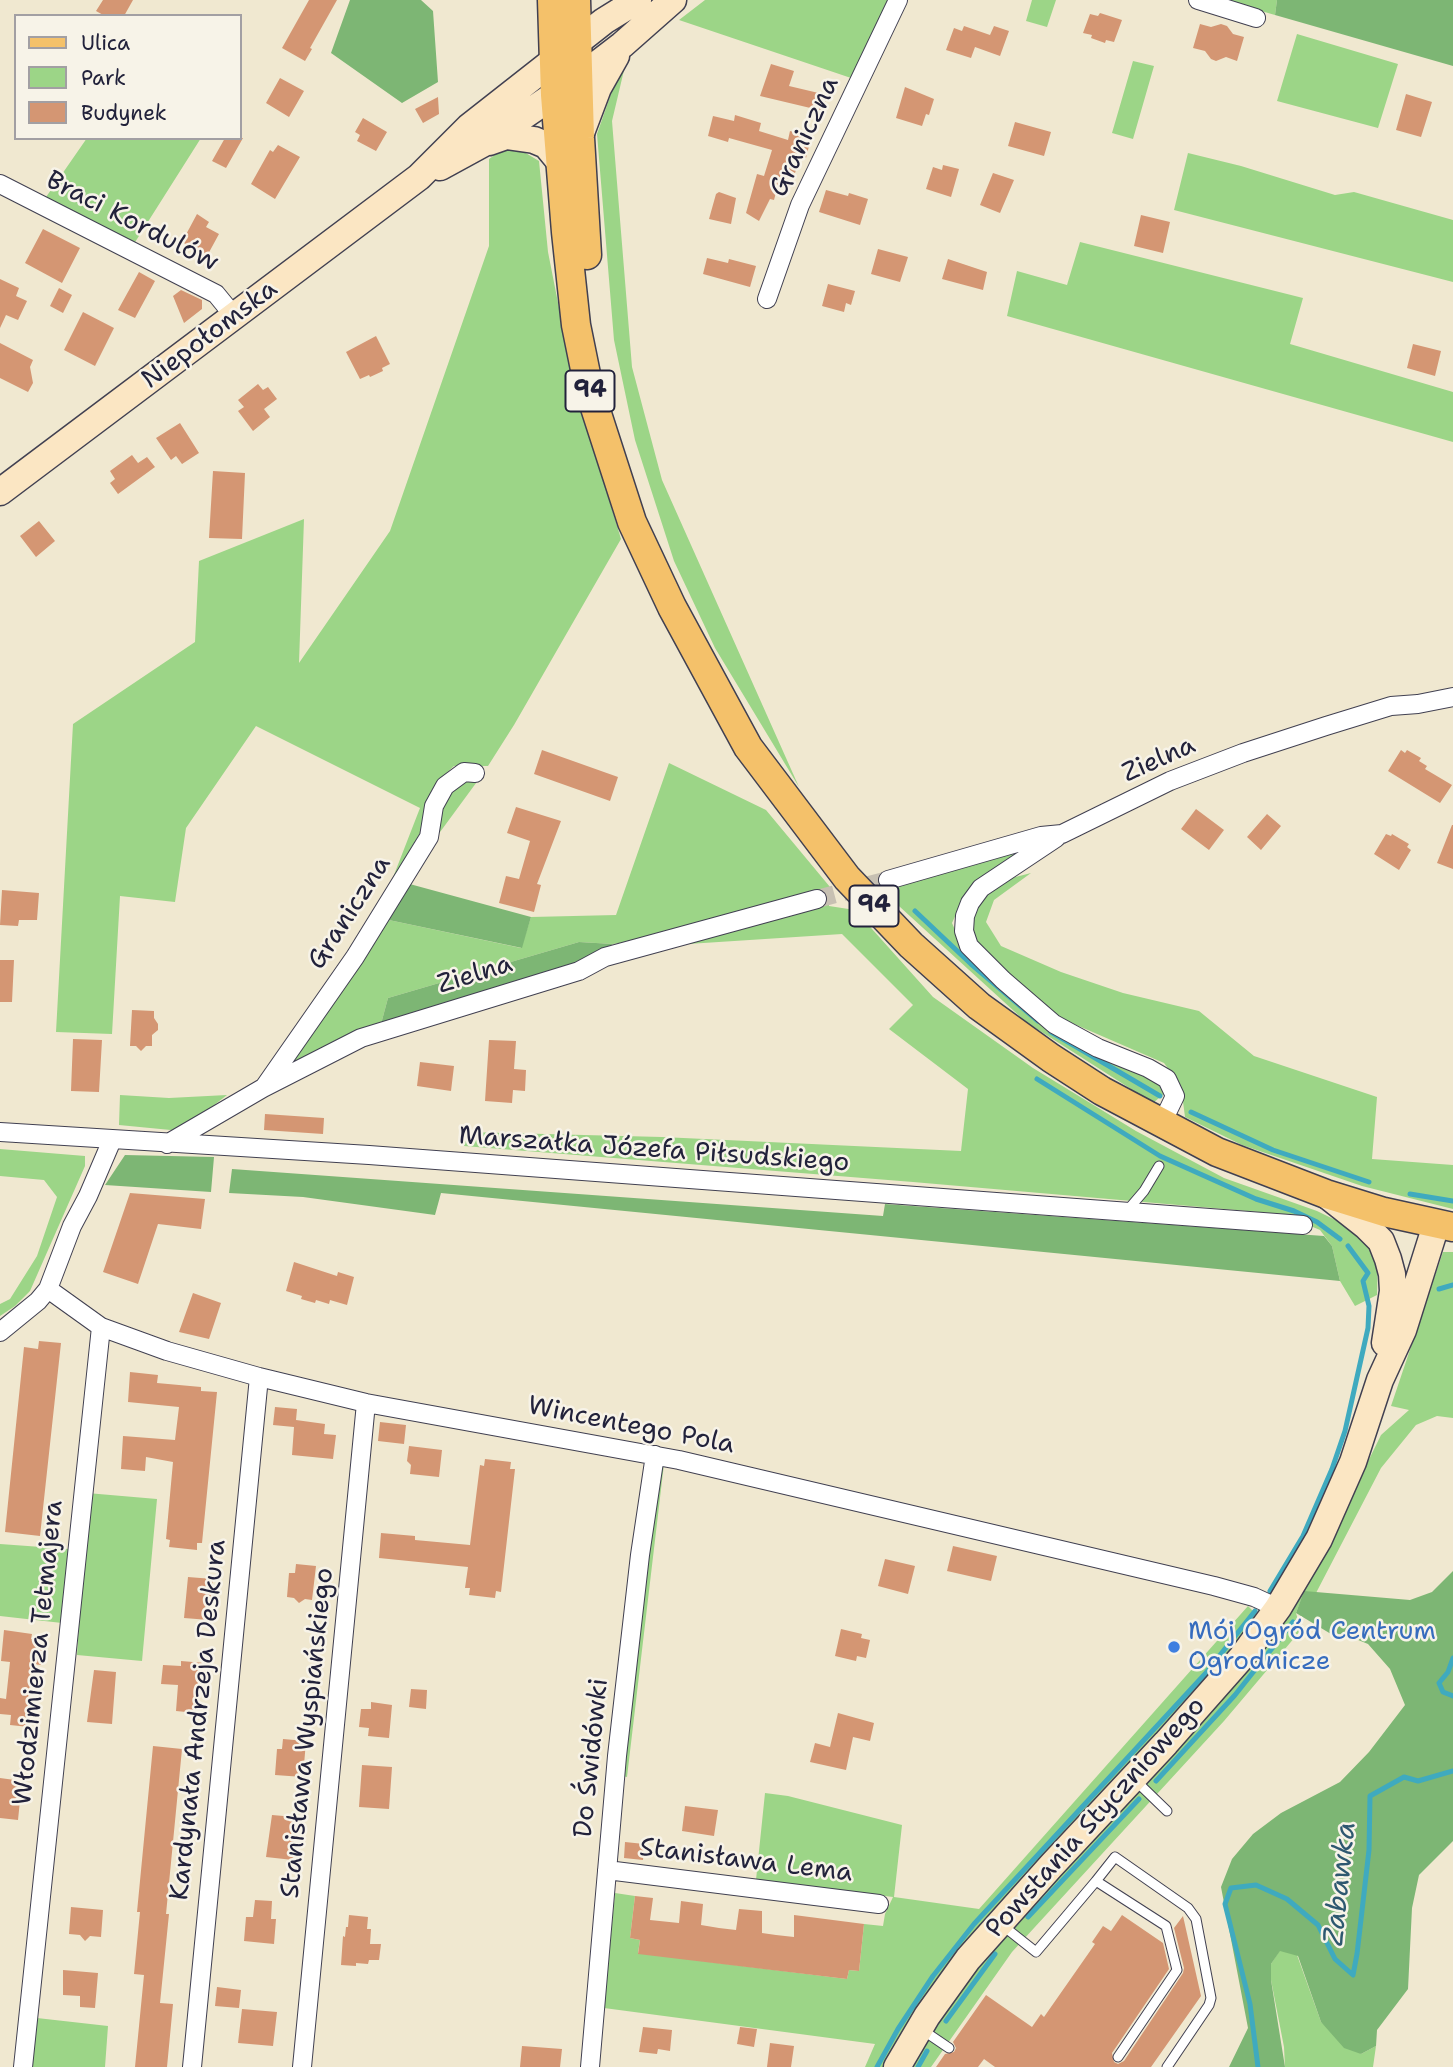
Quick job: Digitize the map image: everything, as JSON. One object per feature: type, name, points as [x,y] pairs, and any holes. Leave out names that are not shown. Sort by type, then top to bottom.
[{"type":"main road","name":"94","points":[[552,0],[560,162],[576,325],[589,389],[632,522],[672,607],[748,747],[847,878],[911,945],[979,1006],[1051,1058],[1102,1091],[1217,1152],[1326,1194],[1444,1226]]},
{"type":"main road","name":"94","points":[[576,0],[580,138],[589,282],[603,372],[672,607]]},
{"type":"main road","name":"Niepołomska","points":[[0,492],[419,177],[469,127],[604,21],[638,0]]},
{"type":"main road","name":"Niepołomska","points":[[419,177],[484,143],[579,78],[673,0]]},
{"type":"main road","points":[[580,138],[598,88],[622,45]]},
{"type":"main road","points":[[484,143],[506,136],[534,140],[546,145],[560,162]]},
{"type":"main road","name":"Powstania Styczniowego","points":[[1326,1194],[1381,1241],[1388,1259],[1393,1291],[1380,1380]]},
{"type":"main road","name":"Powstania Styczniowego","points":[[897,2067],[920,2028],[968,1959],[1242,1657],[1278,1608],[1319,1539],[1353,1462],[1380,1380],[1404,1329],[1444,1226]]},
{"type":"street","name":"Graniczna","points":[[767,299],[800,205],[898,0]]},
{"type":"street","points":[[1198,0],[1256,18]]},
{"type":"street","name":"Braci Kordulów","points":[[0,184],[216,294],[234,316]]},
{"type":"street","name":"Zielna","points":[[888,880],[1041,836],[1062,834],[1170,781],[1243,753],[1391,706],[1418,704],[1453,696]]},
{"type":"street","name":"Graniczna","points":[[263,1088],[355,957],[429,837],[433,806],[445,786],[464,772],[475,773]]},
{"type":"street","points":[[1062,834],[981,888],[967,909],[964,931],[969,946],[1054,1024],[1098,1048],[1148,1068],[1167,1079],[1175,1096],[1162,1123]]},
{"type":"street","name":"Zielna","points":[[167,1144],[263,1088],[361,1038],[579,971],[605,957],[817,899]]},
{"type":"street","name":"Marszałka Józefa Piłsudskiego","points":[[0,1132],[167,1144],[227,1145],[1303,1225]]},
{"type":"street","points":[[0,1332],[48,1289],[72,1226],[112,1140]]},
{"type":"street","name":"Wincentego Pola","points":[[48,1289],[101,1327],[167,1351],[259,1377],[366,1403],[655,1455],[1214,1586],[1254,1597],[1278,1608]]},
{"type":"street","name":"Włodzimierza Tetmajera","points":[[23,2067],[101,1327]]},
{"type":"street","name":"Kardynała Andrzeja Deskura","points":[[192,2067],[259,1377]]},
{"type":"street","name":"Stanisława Wyspiańskiego","points":[[302,2067],[366,1403]]},
{"type":"street","name":"Do Świdówki","points":[[590,2067],[634,1608],[655,1455]]},
{"type":"street","name":"Stanisława Lema","points":[[607,1870],[878,1904]]},
{"type":"lane","points":[[1125,1213],[1144,1191],[1159,1166]]},
{"type":"lane","points":[[1133,1779],[1167,1811]]},
{"type":"lane","points":[[999,1923],[1036,1952],[1115,1857],[1188,1908],[1196,1919],[1212,1998],[1167,2067]]},
{"type":"lane","points":[[1096,1881],[1166,1926],[1177,1970],[1118,2057]]},
{"type":"lane","points":[[920,2028],[949,2048]]},
{"type":"green space","points":[[350,0],[421,0],[433,11],[438,82],[402,103],[331,53]]},
{"type":"green space","points":[[705,0],[890,0],[854,79],[679,20]]},
{"type":"green space","points":[[1032,0],[1056,0],[1047,27],[1026,21]]},
{"type":"green space","points":[[1223,0],[1277,0],[1275,15]]},
{"type":"green space","points":[[1277,0],[1453,0],[1453,66],[1275,15]]},
{"type":"green space","points":[[1297,34],[1398,64],[1378,128],[1277,101]]},
{"type":"green space","points":[[1133,61],[1154,66],[1133,139],[1112,133]]},
{"type":"green space","points":[[625,66],[612,121],[632,367],[662,480],[799,787],[715,648],[674,561],[635,440],[614,340],[597,134],[612,91]]},
{"type":"green space","points":[[86,140],[200,140],[132,247],[44,200]]},
{"type":"green space","points":[[502,150],[524,152],[539,161],[548,252],[574,384],[621,539],[488,766],[454,766],[440,779],[425,810],[420,833],[392,880],[420,808],[256,726],[186,828],[175,902],[120,896],[112,1034],[56,1032],[73,724],[195,642],[199,561],[304,519],[299,663],[390,531],[489,246],[489,159]]},
{"type":"green space","points":[[1188,153],[1335,195],[1354,192],[1453,220],[1453,282],[1174,210]]},
{"type":"green space","points":[[1080,242],[1303,298],[1290,344],[1453,392],[1453,442],[1007,316],[1017,271],[1067,285]]},
{"type":"green space","points":[[669,763],[766,810],[830,887],[653,938],[613,944],[579,942],[388,998],[381,1024],[288,1065],[384,919],[521,948],[531,917],[616,915]]},
{"type":"green space","points":[[465,777],[479,779],[432,843],[440,801]]},
{"type":"green space","points":[[1026,850],[963,899],[952,923],[963,948],[1032,1014],[1158,1080],[1165,1093],[1153,1103],[1026,1022],[888,896],[888,887]]},
{"type":"green space","points":[[1031,873],[994,900],[986,922],[1001,946],[1061,972],[1123,993],[1199,1011],[1254,1056],[1377,1097],[1372,1159],[1453,1165],[1453,1209],[1362,1186],[1242,1145],[1185,1117],[1181,1086],[1164,1063],[1051,1014],[1014,982],[975,939],[972,919],[981,898],[1004,880]]},
{"type":"green space","points":[[406,883],[531,917],[522,948],[384,919]]},
{"type":"green space","points":[[829,899],[829,906],[855,910],[933,997],[1033,1068],[1136,1131],[1224,1178],[1317,1211],[1360,1232],[1378,1253],[1377,1295],[1355,1306],[1340,1281],[1332,1246],[1320,1230],[1282,1214],[464,1146],[467,1132],[662,1137],[961,1151],[968,1089],[889,1029],[913,1005],[842,934],[688,944],[687,939]]},
{"type":"green space","points":[[579,942],[613,944],[575,964],[381,1024],[388,998]]},
{"type":"green space","points":[[120,1095],[169,1098],[227,1095],[181,1131],[119,1125]]},
{"type":"green space","points":[[0,1149],[85,1156],[85,1166],[30,1291],[0,1316],[0,1304],[10,1299],[37,1256],[57,1197],[44,1180],[0,1176]]},
{"type":"green space","points":[[125,1155],[214,1157],[211,1192],[105,1185]]},
{"type":"green space","points":[[232,1169],[883,1216],[885,1204],[1324,1236],[1332,1246],[1340,1281],[441,1193],[435,1215],[303,1197],[229,1193]]},
{"type":"green space","points":[[1443,1252],[1453,1252],[1453,1418],[1437,1416],[1416,1425],[1381,1468],[1316,1593],[1304,1592],[1381,1435],[1409,1410],[1391,1406]]},
{"type":"green space","points":[[657,1463],[664,1464],[627,1777],[621,1776]]},
{"type":"green space","points":[[87,1493],[157,1499],[142,1661],[77,1655]]},
{"type":"green space","points":[[0,1544],[69,1549],[62,1623],[0,1616]]},
{"type":"green space","points":[[1453,1571],[1453,1841],[1419,1875],[1412,1908],[1408,1989],[1377,2030],[1376,2046],[1361,2054],[1344,2048],[1321,2022],[1298,1956],[1280,1951],[1271,1964],[1271,1980],[1285,2067],[1229,2067],[1248,2028],[1221,1887],[1232,1859],[1253,1834],[1281,1813],[1340,1782],[1369,1752],[1405,1705],[1390,1669],[1368,1644],[1346,1635],[1331,1634],[1296,1613],[1304,1591],[1410,1600],[1432,1592]]},
{"type":"green space","points":[[1304,1592],[1296,1613],[1301,1630],[1224,1721],[1012,1952],[931,2067],[908,2067],[982,1959],[1277,1630]]},
{"type":"green space","points":[[1248,1606],[1260,1618],[884,2067],[865,2067],[875,2044],[604,2008],[615,1893],[635,1896],[630,1938],[640,1940],[638,1953],[847,1979],[849,1970],[859,1971],[864,1924],[883,1926],[893,1897],[756,1880],[765,1793],[788,1796],[902,1825],[894,1897],[979,1909]]},
{"type":"green space","points":[[1280,1950],[1297,1955],[1321,2022],[1361,2054],[1376,2046],[1373,2067],[1285,2067],[1284,2047],[1271,1980],[1271,1964]]},
{"type":"green space","points":[[37,2018],[108,2026],[105,2067],[31,2067]]},
{"type":"building","points":[[103,0],[133,0],[125,14],[101,14],[96,11]]},
{"type":"building","points":[[309,0],[337,0],[305,61],[282,48]]},
{"type":"building","points":[[1100,13],[1122,20],[1114,42],[1106,40],[1105,43],[1083,33],[1090,14],[1098,16]]},
{"type":"building","points":[[1200,24],[1211,27],[1221,24],[1227,26],[1233,34],[1244,37],[1237,61],[1226,57],[1216,61],[1205,51],[1193,48]]},
{"type":"building","points":[[964,26],[990,35],[994,26],[1009,31],[1000,56],[975,47],[971,58],[946,50],[954,28],[962,31]]},
{"type":"building","points":[[771,64],[794,71],[789,86],[827,95],[823,111],[760,96]]},
{"type":"building","points":[[280,78],[304,91],[289,117],[266,103]]},
{"type":"building","points":[[905,87],[934,99],[922,126],[896,118]]},
{"type":"building","points":[[1406,94],[1432,102],[1421,137],[1396,130]]},
{"type":"building","points":[[438,97],[439,114],[423,123],[415,109]]},
{"type":"building","points":[[735,115],[761,123],[759,131],[788,140],[790,131],[806,136],[803,145],[809,146],[806,158],[800,157],[795,173],[782,170],[774,200],[770,199],[759,221],[746,213],[757,174],[764,176],[772,150],[729,138],[728,142],[708,136],[713,116],[734,121]]},
{"type":"building","points":[[363,118],[387,132],[376,151],[357,141],[360,135],[355,132]]},
{"type":"building","points":[[1015,122],[1051,132],[1044,156],[1008,146]]},
{"type":"building","points":[[224,140],[242,140],[226,168],[212,161]]},
{"type":"building","points":[[278,145],[300,157],[275,199],[251,184],[270,150],[273,152]]},
{"type":"building","points":[[943,165],[959,169],[951,197],[926,189],[933,167],[942,170]]},
{"type":"building","points":[[993,173],[1014,180],[1000,213],[980,205]]},
{"type":"building","points":[[826,190],[868,199],[860,225],[819,212]]},
{"type":"building","points":[[719,192],[736,198],[731,224],[709,219],[716,194]]},
{"type":"building","points":[[197,214],[209,222],[206,227],[219,234],[207,256],[182,242]]},
{"type":"building","points":[[1141,215],[1170,222],[1163,253],[1134,246]]},
{"type":"building","points":[[43,229],[80,248],[62,283],[25,263]]},
{"type":"building","points":[[878,249],[908,257],[900,282],[871,274]]},
{"type":"building","points":[[707,258],[728,263],[729,259],[756,266],[750,287],[703,274]]},
{"type":"building","points":[[948,259],[987,272],[983,290],[942,279]]},
{"type":"building","points":[[139,272],[155,281],[135,318],[118,310]]},
{"type":"building","points":[[0,279],[19,288],[16,296],[27,301],[18,320],[6,315],[0,328]]},
{"type":"building","points":[[828,284],[855,291],[851,305],[846,303],[844,312],[822,306]]},
{"type":"building","points":[[59,288],[72,295],[63,313],[50,306]]},
{"type":"building","points":[[181,290],[202,300],[202,309],[184,323],[173,296]]},
{"type":"building","points":[[83,312],[114,328],[95,366],[64,350]]},
{"type":"building","points":[[376,336],[390,364],[382,368],[383,371],[360,379],[346,352]]},
{"type":"building","points":[[0,343],[33,360],[30,367],[33,383],[28,392],[0,378]]},
{"type":"building","points":[[1413,344],[1441,351],[1435,376],[1407,368]]},
{"type":"building","points":[[258,384],[263,390],[268,387],[277,399],[264,409],[270,417],[253,431],[238,411],[244,407],[238,400]]},
{"type":"building","points":[[180,423],[199,453],[182,464],[176,456],[171,460],[156,438]]},
{"type":"building","points":[[132,455],[138,463],[147,457],[155,467],[118,494],[110,483],[115,479],[110,471]]},
{"type":"building","points":[[213,471],[245,473],[242,539],[209,538]]},
{"type":"building","points":[[39,521],[55,541],[36,557],[20,536]]},
{"type":"building","points":[[542,750],[618,777],[610,801],[534,774]]},
{"type":"building","points":[[1401,750],[1405,753],[1407,750],[1421,758],[1419,761],[1427,766],[1425,769],[1452,785],[1440,803],[1388,771]]},
{"type":"building","points":[[516,807],[561,821],[537,884],[541,885],[534,912],[499,903],[506,876],[519,879],[530,841],[507,833]]},
{"type":"building","points":[[1196,809],[1224,830],[1209,850],[1181,829]]},
{"type":"building","points":[[1267,814],[1281,826],[1261,850],[1247,837]]},
{"type":"building","points":[[1453,825],[1453,869],[1437,863]]},
{"type":"building","points":[[1386,834],[1392,834],[1409,844],[1407,847],[1411,850],[1399,870],[1374,854]]},
{"type":"building","points":[[2,890],[39,893],[37,920],[19,920],[18,926],[0,925]]},
{"type":"building","points":[[0,960],[14,960],[12,1002],[0,1002]]},
{"type":"building","points":[[132,1010],[154,1011],[158,1024],[158,1030],[152,1035],[152,1046],[146,1046],[141,1051],[136,1046],[130,1046]]},
{"type":"building","points":[[73,1039],[102,1040],[99,1092],[71,1091]]},
{"type":"building","points":[[489,1040],[516,1041],[514,1069],[526,1070],[525,1091],[513,1090],[512,1103],[485,1101]]},
{"type":"building","points":[[420,1062],[454,1066],[451,1091],[417,1086]]},
{"type":"building","points":[[265,1114],[324,1118],[323,1134],[264,1130]]},
{"type":"building","points":[[130,1193],[205,1199],[201,1229],[158,1224],[138,1284],[103,1272]]},
{"type":"building","points":[[294,1262],[337,1276],[338,1272],[354,1277],[347,1305],[330,1300],[329,1304],[316,1300],[315,1303],[286,1291]]},
{"type":"building","points":[[193,1293],[221,1303],[209,1339],[179,1332]]},
{"type":"building","points":[[39,1341],[61,1343],[40,1536],[5,1532],[24,1347],[38,1349]]},
{"type":"building","points":[[130,1372],[158,1375],[157,1383],[201,1387],[201,1391],[217,1392],[202,1543],[197,1543],[197,1550],[169,1547],[170,1540],[166,1539],[173,1462],[146,1457],[145,1471],[121,1469],[123,1436],[175,1440],[179,1407],[128,1402]]},
{"type":"building","points":[[275,1407],[297,1409],[296,1420],[325,1424],[324,1434],[336,1435],[333,1459],[292,1455],[294,1427],[273,1425]]},
{"type":"building","points":[[380,1422],[406,1425],[404,1444],[378,1441]]},
{"type":"building","points":[[409,1446],[442,1450],[439,1477],[410,1474],[411,1465],[407,1461]]},
{"type":"building","points":[[485,1459],[511,1462],[510,1469],[515,1469],[501,1592],[496,1591],[495,1598],[469,1595],[470,1588],[465,1588],[468,1567],[379,1558],[381,1533],[415,1536],[415,1540],[470,1545],[480,1465],[484,1466]]},
{"type":"building","points":[[953,1546],[997,1556],[991,1581],[947,1571]]},
{"type":"building","points":[[885,1559],[915,1566],[908,1594],[878,1586]]},
{"type":"building","points":[[296,1564],[316,1566],[312,1600],[305,1599],[299,1603],[294,1598],[287,1597],[289,1573],[295,1573]]},
{"type":"building","points":[[188,1577],[213,1579],[209,1620],[184,1618]]},
{"type":"building","points":[[841,1629],[862,1634],[861,1638],[870,1640],[866,1658],[857,1656],[856,1661],[835,1656]]},
{"type":"building","points":[[4,1630],[32,1634],[31,1639],[43,1640],[41,1665],[32,1664],[28,1701],[32,1701],[29,1727],[10,1725],[11,1715],[0,1714],[0,1698],[6,1699],[10,1662],[1,1661]]},
{"type":"building","points":[[181,1661],[205,1663],[203,1684],[198,1683],[196,1713],[176,1711],[178,1685],[161,1684],[163,1665],[181,1666]]},
{"type":"building","points":[[94,1670],[116,1672],[112,1724],[87,1722]]},
{"type":"building","points":[[411,1689],[427,1690],[426,1709],[409,1707]]},
{"type":"building","points":[[371,1702],[392,1705],[389,1738],[368,1736],[369,1728],[359,1727],[361,1709],[371,1709]]},
{"type":"building","points":[[838,1713],[874,1723],[870,1741],[853,1737],[846,1770],[810,1762],[815,1743],[830,1747]]},
{"type":"building","points":[[283,1739],[306,1741],[303,1777],[275,1775],[277,1749],[282,1749]]},
{"type":"building","points":[[153,1746],[182,1749],[160,2003],[173,2004],[167,2067],[135,2067],[144,1975],[134,1974],[140,1912],[137,1912]]},
{"type":"building","points":[[362,1765],[392,1767],[389,1809],[359,1807]]},
{"type":"building","points":[[0,1778],[22,1781],[18,1820],[0,1818]]},
{"type":"building","points":[[685,1806],[718,1810],[714,1836],[682,1831]]},
{"type":"building","points":[[272,1815],[295,1817],[293,1860],[266,1857]]},
{"type":"building","points":[[625,1842],[644,1844],[643,1860],[624,1858]]},
{"type":"building","points":[[635,1896],[653,1898],[650,1920],[679,1923],[681,1901],[703,1904],[701,1925],[719,1928],[736,1930],[739,1909],[762,1911],[762,1933],[776,1935],[794,1937],[794,1915],[864,1924],[859,1971],[849,1970],[847,1979],[638,1954],[640,1940],[630,1938]]},
{"type":"building","points":[[255,1900],[272,1901],[271,1919],[276,1919],[274,1944],[244,1941],[246,1917],[253,1917]]},
{"type":"building","points":[[71,1907],[103,1910],[101,1937],[90,1936],[85,1941],[80,1935],[69,1934]]},
{"type":"building","points":[[349,1915],[368,1917],[367,1929],[371,1929],[370,1944],[381,1944],[379,1960],[369,1960],[368,1964],[356,1963],[356,1966],[341,1965],[343,1936],[345,1937],[348,1927]]},
{"type":"building","points":[[1122,1915],[1163,1943],[1169,1969],[1112,2053],[1114,2062],[1118,2064],[1124,2061],[1183,1973],[1174,1928],[1183,1916],[1201,1996],[1151,2067],[995,2067],[984,2059],[978,2067],[936,2067],[945,2054],[954,2052],[956,2048],[953,2042],[986,1995],[1032,2027],[1041,2014],[1044,2017],[1095,1944],[1092,1942],[1103,1926],[1111,1931]]},
{"type":"building","points":[[63,1970],[98,1973],[95,2008],[80,2007],[80,1996],[63,1995]]},
{"type":"building","points":[[217,1987],[241,1990],[239,2008],[215,2006]]},
{"type":"building","points":[[242,2009],[277,2012],[273,2046],[238,2043]]},
{"type":"building","points":[[643,2027],[672,2030],[670,2051],[658,2049],[657,2054],[639,2052]]},
{"type":"building","points":[[740,2027],[757,2029],[754,2047],[737,2044]]},
{"type":"building","points":[[770,2043],[794,2046],[791,2067],[767,2067]]},
{"type":"building","points":[[522,2046],[562,2049],[560,2067],[520,2067]]},
{"type":"waterway","points":[[915,911],[971,964],[1038,1021]]},
{"type":"waterway","points":[[1051,1032],[1160,1096]]},
{"type":"waterway","points":[[1037,1079],[1160,1156],[1256,1199],[1294,1211],[1317,1222],[1340,1239]]},
{"type":"waterway","points":[[1191,1112],[1273,1150],[1369,1182]]},
{"type":"waterway","points":[[1410,1194],[1453,1201]]},
{"type":"waterway","points":[[1270,1591],[1303,1536],[1345,1431],[1368,1328],[1369,1306],[1363,1281],[1368,1273],[1348,1246]]},
{"type":"waterway","points":[[1439,1289],[1453,1285]]},
{"type":"waterway","points":[[877,2067],[933,1976],[974,1924],[1205,1674],[1255,1611]]},
{"type":"waterway","points":[[1156,1781],[1235,1695],[1293,1622]]},
{"type":"waterway","name":"Zabawka","points":[[1453,1658],[1448,1672],[1439,1683],[1443,1692],[1453,1696]]},
{"type":"waterway","name":"Zabawka","points":[[1258,2067],[1250,2004],[1225,1904],[1231,1888],[1256,1885],[1287,1899],[1318,1925],[1335,1959],[1353,1975],[1369,1850],[1370,1796],[1404,1777],[1418,1781],[1453,1771]]},
{"type":"waterway","points":[[1028,1917],[1139,1799]]},
{"type":"waterway","points":[[946,2021],[995,1954]]},
{"type":"waterway","points":[[918,2067],[927,2051]]},
{"type":"tunnel","points":[[817,899],[888,880]]},
{"type":"place","name":"Mój Ogród Centrum Ogrodnicze","points":[[1174,1647]]}]
